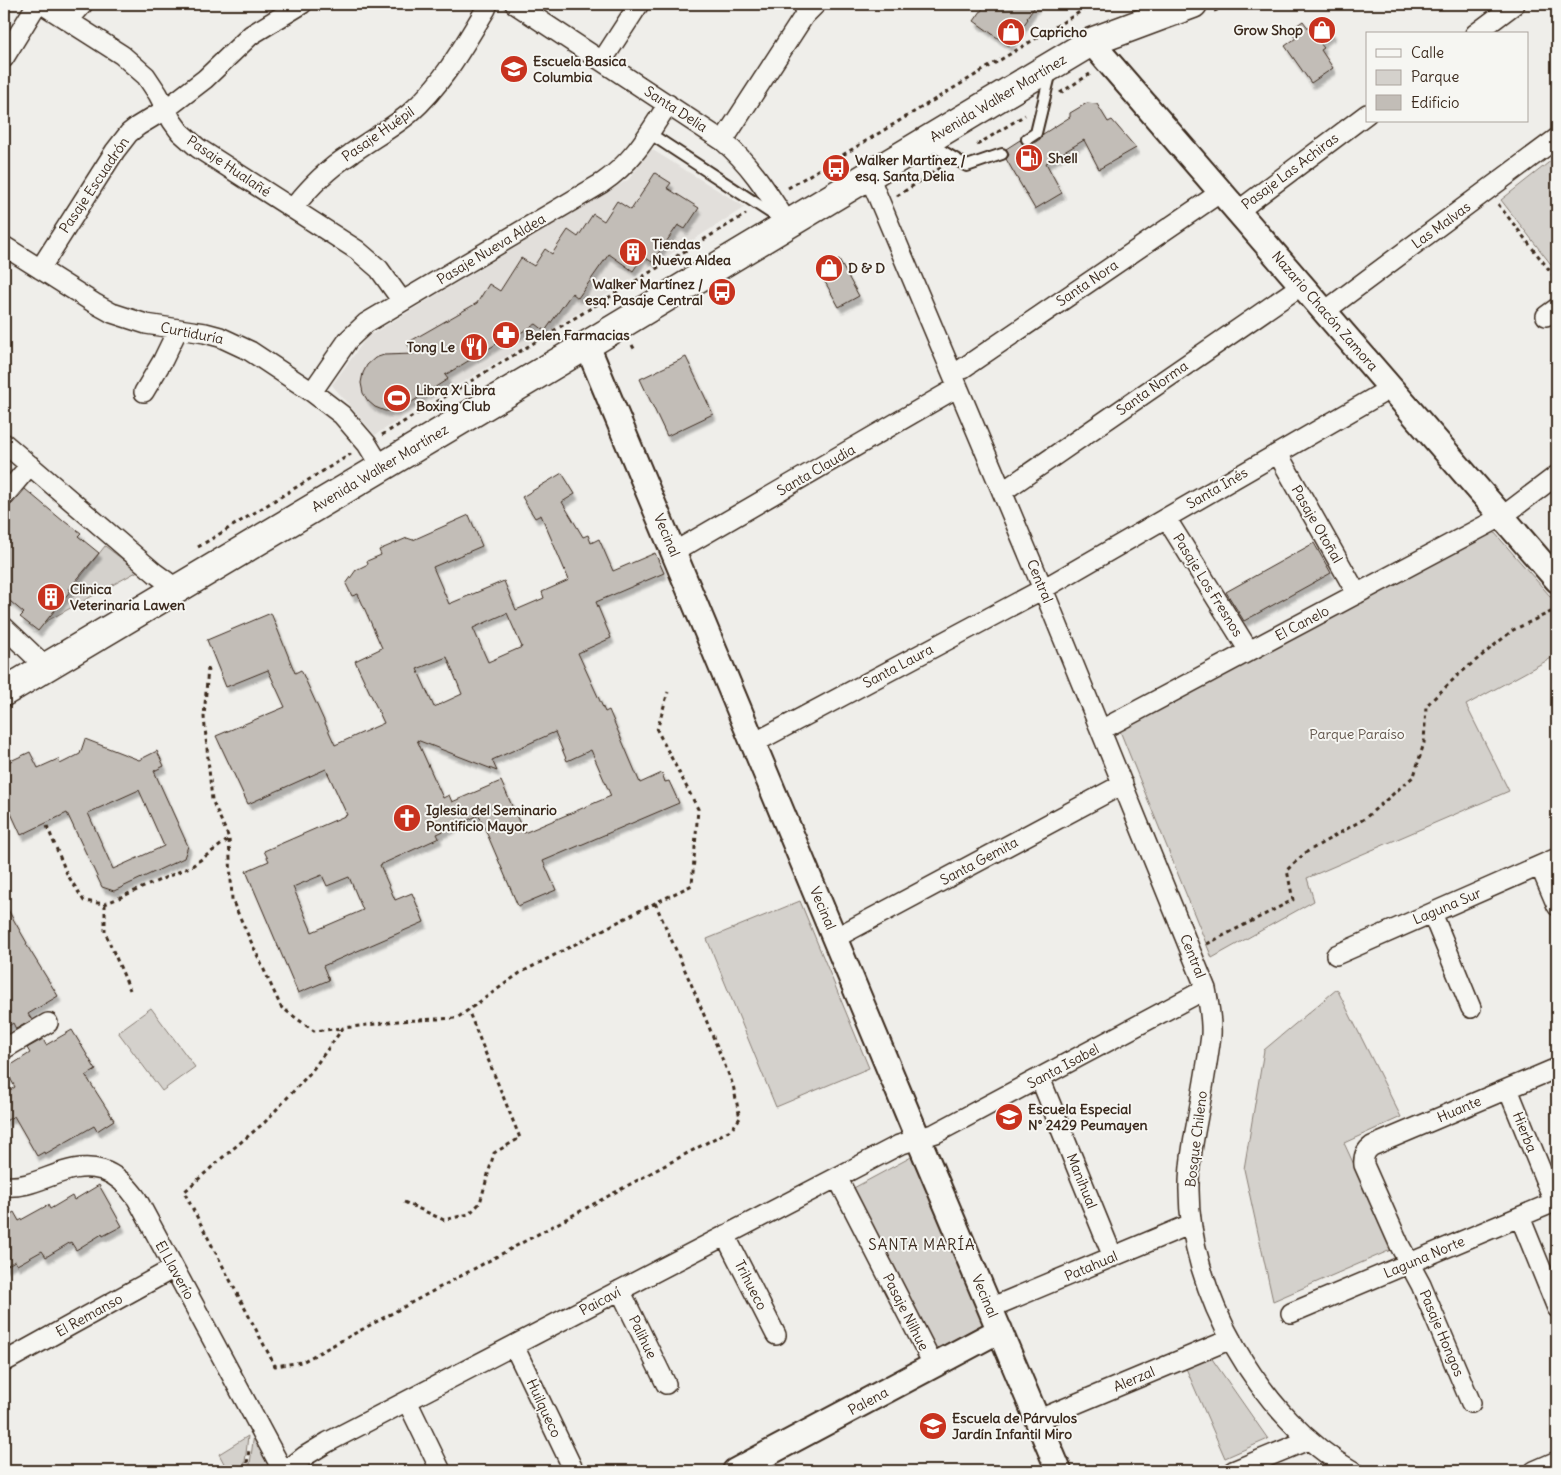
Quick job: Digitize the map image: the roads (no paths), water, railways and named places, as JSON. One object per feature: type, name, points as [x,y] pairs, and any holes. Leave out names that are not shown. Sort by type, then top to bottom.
[{"type":"main road","name":"Avenida Walker Martínez","points":[[1091,42],[1135,4]]},
{"type":"main road","name":"Avenida Walker Martínez","points":[[4,692],[588,345],[1091,42],[1193,4]]},
{"type":"street","points":[[4,58],[37,4]]},
{"type":"street","name":"Pasaje Hualañé","points":[[42,4],[122,55],[134,65],[152,85],[180,132],[198,148],[369,258],[384,275],[402,301]]},
{"type":"street","points":[[68,21],[82,4]]},
{"type":"street","name":"Pasaje Escuadrón","points":[[40,269],[122,141],[138,126],[166,109],[205,79],[251,35],[302,4]]},
{"type":"street","name":"Pasaje Huépil","points":[[293,208],[305,192],[333,166],[409,114],[425,100],[450,66],[488,4]]},
{"type":"street","name":"Santa Delia","points":[[515,4],[723,141],[749,166],[766,202],[788,224]]},
{"type":"street","points":[[602,61],[639,4]]},
{"type":"street","points":[[723,141],[804,16],[816,4]]},
{"type":"street","points":[[1478,32],[1515,4]]},
{"type":"street","name":"Nazario Chacón Zamora","points":[[1091,42],[1557,580]]},
{"type":"street","name":"Pasaje Nueva Aldea","points":[[312,392],[348,340],[371,320],[612,176],[634,155],[668,104]]},
{"type":"street","name":"Pasaje Las Achiras","points":[[1238,211],[1366,115]]},
{"type":"street","name":"Las Malvas","points":[[1325,311],[1557,138]]},
{"type":"street","name":"Central","points":[[869,176],[1043,589],[1206,990]]},
{"type":"street","name":"Santa Nora","points":[[956,381],[1221,192]]},
{"type":"street","name":"Curtiduría","points":[[4,246],[112,313],[146,324],[205,333],[234,342],[250,351],[312,392],[342,415],[367,444],[381,467]]},
{"type":"street","name":"Santa Norma","points":[[1002,492],[1302,285]]},
{"type":"street","points":[[144,392],[164,360],[178,329]]},
{"type":"street","name":"Vecinal","points":[[588,345],[1000,1330],[1037,1420],[1052,1469]]},
{"type":"street","name":"Santa Claudia","points":[[674,552],[956,381]]},
{"type":"street","name":"Santa Inés","points":[[1043,589],[1391,388]]},
{"type":"street","points":[[4,443],[155,573],[177,589]]},
{"type":"street","name":"Pasaje Otoñal","points":[[1278,454],[1357,594]]},
{"type":"street","points":[[4,496],[30,465]]},
{"type":"street","name":"El Canelo","points":[[1101,730],[1503,516],[1557,475]]},
{"type":"street","name":"Pasaje Los Fresnos","points":[[1166,518],[1249,651]]},
{"type":"street","name":"Santa Laura","points":[[754,743],[1043,589]]},
{"type":"street","points":[[4,627],[46,667]]},
{"type":"street","name":"Santa Gemita","points":[[835,938],[1123,784]]},
{"type":"street","points":[[1549,862],[1557,906]]},
{"type":"street","name":"Laguna Sur","points":[[1336,954],[1549,862]]},
{"type":"street","points":[[1432,913],[1471,1008]]},
{"type":"street","name":"Santa Isabel","points":[[919,1139],[936,1133],[1206,990]]},
{"type":"street","name":"Bosque Chileno","points":[[1206,990],[1210,1007],[1211,1035],[1190,1161],[1189,1183],[1191,1224],[1203,1275],[1231,1339],[1270,1398],[1308,1440],[1353,1471]]},
{"type":"street","points":[[4,1050],[48,1023]]},
{"type":"street","name":"Huante","points":[[1364,1154],[1372,1146],[1557,1068]]},
{"type":"street","name":"Manihual","points":[[1040,1078],[1113,1257]]},
{"type":"street","name":"Hierba","points":[[1508,1089],[1556,1202]]},
{"type":"street","name":"Paicaví","points":[[285,1471],[309,1463],[407,1401],[899,1145],[919,1139]]},
{"type":"street","name":"Pasaje Hongos","points":[[1364,1154],[1364,1165],[1400,1246],[1421,1285],[1471,1403]]},
{"type":"street","name":"El Llaverío","points":[[4,1186],[26,1184],[74,1168],[85,1167],[108,1172],[118,1178],[132,1191],[285,1471]]},
{"type":"street","name":"Pasaje Nilhue","points":[[837,1177],[934,1366]]},
{"type":"street","name":"Laguna Norte","points":[[1291,1313],[1556,1202]]},
{"type":"street","points":[[1520,1217],[1557,1308]]},
{"type":"street","name":"Patahual","points":[[990,1308],[1191,1224]]},
{"type":"street","name":"Trihueco","points":[[726,1235],[776,1335]]},
{"type":"street","name":"El Remanso","points":[[4,1362],[174,1268]]},
{"type":"street","name":"Palihue","points":[[620,1290],[666,1384]]},
{"type":"street","name":"Palena","points":[[735,1471],[1000,1330]]},
{"type":"street","name":"Alerzal","points":[[1037,1420],[1231,1339]]},
{"type":"street","name":"Huilqueco","points":[[514,1346],[574,1471]]},
{"type":"street","points":[[407,1401],[441,1471]]},
{"type":"street","points":[[1233,1471],[1308,1440]]},
{"type":"street","points":[[1534,1471],[1557,1461]]},
{"type":"lane","points":[[1027,139],[1036,133],[1052,65]]},
{"type":"lane","points":[[649,133],[766,202]]},
{"type":"lane","points":[[926,142],[967,166],[1002,154]]},
{"type":"place","name":"Grow Shop","points":[[1322,30]]},
{"type":"place","name":"Capricho","points":[[1011,32]]},
{"type":"place","name":"Escuela Basica Columbia","points":[[514,69]]},
{"type":"place","name":"Shell","points":[[1029,158]]},
{"type":"place","name":"Walker Martínez / esq. Santa Delia","points":[[836,168]]},
{"type":"place","name":"Tiendas Nueva Aldea","points":[[633,252]]},
{"type":"place","name":"D & D","points":[[829,268]]},
{"type":"place","name":"Walker Martínez / esq. Pasaje Central","points":[[722,292]]},
{"type":"place","name":"Belen Farmacias","points":[[506,335]]},
{"type":"place","name":"Tong Le","points":[[474,347]]},
{"type":"place","name":"Libra X Libra Boxing Club","points":[[397,398]]},
{"type":"place","name":"Clinica Veterinaria Lawen","points":[[51,597]]},
{"type":"place","name":"Iglesia del Seminario Pontificio Mayor","points":[[407,818]]},
{"type":"place","name":"Escuela Especial N° 2429 Peumayen","points":[[1009,1117]]},
{"type":"place","name":"Escuela de Párvulos Jardín Infantil Miro","points":[[933,1426]]},
{"type":"district","name":"SANTA MARÍA","points":[[922,1244]]},
{"type":"park label","name":"Parque Paraíso","points":[[1357,734]]}]
